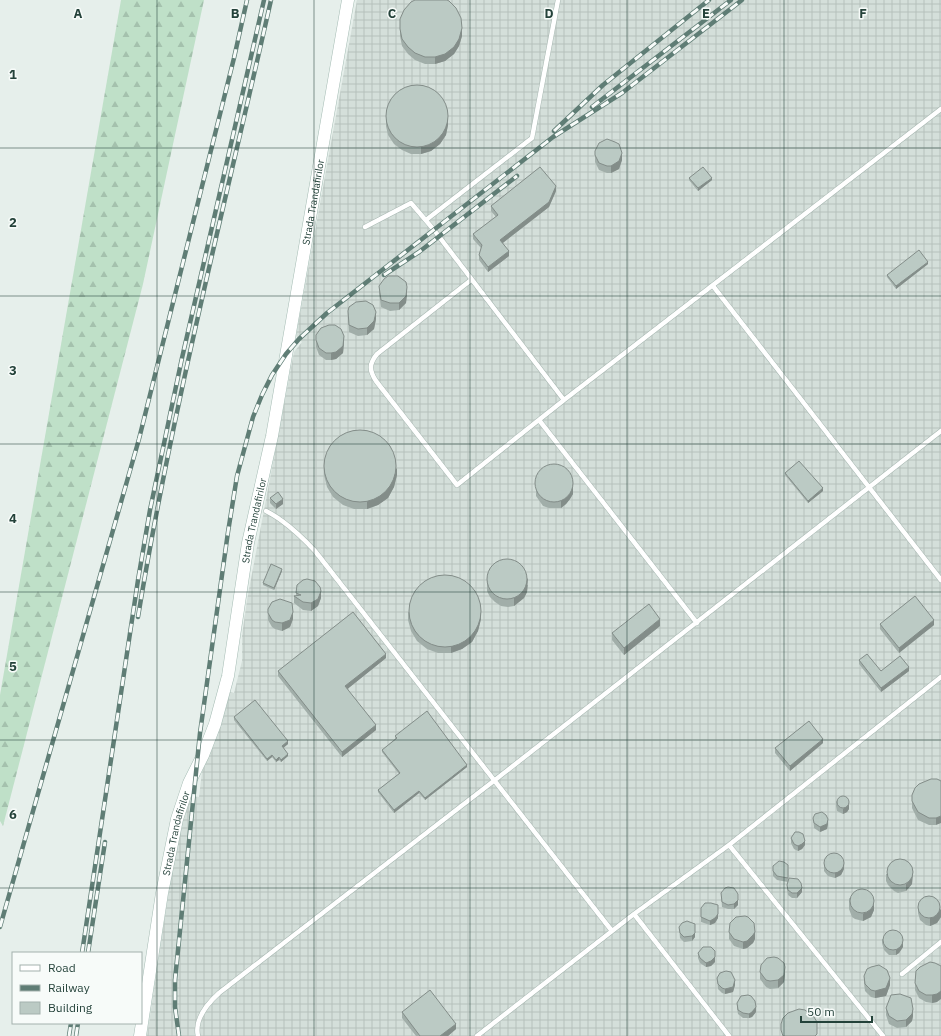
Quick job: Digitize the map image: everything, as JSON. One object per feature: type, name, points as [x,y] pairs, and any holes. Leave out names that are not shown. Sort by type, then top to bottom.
[{"type":"main road","name":"Strada Trandafirilor","points":[[142,1023],[162,893],[177,819],[185,793],[203,755],[215,724],[228,676],[248,543],[272,436],[348,0]]},
{"type":"main road","name":"Strada Trandafirilor","points":[[140,1036],[142,1024]]},
{"type":"lane","points":[[426,220],[532,138],[558,0]]},
{"type":"lane","points":[[471,280],[377,354],[370,365],[372,375],[457,485],[564,400],[941,109]]},
{"type":"lane","points":[[364,228],[412,203],[564,400]]},
{"type":"lane","points":[[713,286],[941,580]]},
{"type":"lane","points":[[539,420],[697,623]]},
{"type":"lane","points":[[198,1036],[197,1031],[199,1020],[203,1011],[210,1001],[219,993],[697,623],[941,431]]},
{"type":"lane","points":[[266,511],[278,518],[303,538],[315,551],[612,931]]},
{"type":"lane","points":[[477,1036],[634,914],[729,845],[941,677]]},
{"type":"lane","points":[[729,845],[883,1036]]},
{"type":"lane","points":[[634,914],[729,1036]]},
{"type":"lane","points":[[902,974],[941,942]]},
{"type":"shaded area","points":[[357,0],[941,0],[941,1036],[147,1036],[169,889],[179,835],[189,796],[199,797],[202,772],[217,736],[230,692],[234,693],[242,661],[242,636],[247,600],[294,352],[302,342],[296,336]]},
{"type":"green space","points":[[121,0],[204,0],[143,284],[3,826],[0,821],[0,695]]},
{"type":"building","points":[[415,0],[447,0],[456,8],[461,18],[462,28],[459,39],[454,47],[445,54],[435,57],[425,57],[415,53],[402,39],[400,19],[404,10],[411,2]]},
{"type":"building","points":[[417,85],[434,90],[439,94],[443,99],[448,116],[443,133],[439,138],[434,142],[417,147],[400,142],[395,138],[391,133],[386,116],[391,99],[395,94],[400,90]]},
{"type":"building","points":[[607,139],[619,144],[622,153],[619,161],[611,166],[599,163],[595,155],[595,151],[599,143]]},
{"type":"building","points":[[540,167],[556,186],[549,202],[500,240],[509,251],[488,267],[479,255],[482,245],[473,234],[498,215],[491,206]]},
{"type":"building","points":[[703,167],[712,178],[698,188],[689,178]]},
{"type":"building","points":[[919,250],[928,262],[896,286],[887,275]]},
{"type":"building","points":[[388,276],[398,276],[406,282],[406,296],[399,303],[390,303],[381,300],[379,286]]},
{"type":"building","points":[[366,301],[373,305],[376,312],[374,321],[367,328],[358,329],[349,325],[349,307],[356,302]]},
{"type":"building","points":[[329,325],[335,325],[341,329],[344,336],[343,346],[336,352],[326,353],[319,348],[316,335],[321,328]]},
{"type":"building","points":[[360,430],[380,436],[390,446],[396,466],[390,486],[380,496],[360,502],[340,496],[330,486],[324,466],[330,446],[340,436]]},
{"type":"building","points":[[799,461],[823,488],[808,501],[785,473]]},
{"type":"building","points":[[554,464],[564,467],[570,473],[573,483],[570,493],[564,499],[554,502],[544,499],[538,493],[535,483],[538,473],[544,467]]},
{"type":"building","points":[[278,492],[283,499],[276,504],[270,498]]},
{"type":"building","points":[[511,559],[518,562],[524,568],[527,579],[526,587],[518,596],[511,599],[503,599],[496,596],[488,587],[487,575],[490,568],[499,560]]},
{"type":"building","points":[[271,564],[282,569],[274,588],[263,583]]},
{"type":"building","points":[[445,575],[465,581],[475,591],[481,611],[475,631],[465,641],[445,647],[425,641],[415,631],[409,611],[415,591],[425,581]]},
{"type":"building","points":[[307,579],[315,581],[320,587],[321,591],[318,599],[311,603],[303,602],[294,596],[301,595],[296,593],[297,585],[303,580]]},
{"type":"building","points":[[915,596],[934,620],[899,648],[880,624]]},
{"type":"building","points":[[280,599],[292,603],[293,612],[290,620],[282,623],[272,620],[268,613],[268,609],[272,602]]},
{"type":"building","points":[[649,604],[660,619],[624,648],[612,633]]},
{"type":"building","points":[[353,612],[386,654],[345,686],[376,725],[342,752],[278,671]]},
{"type":"building","points":[[867,654],[881,671],[900,656],[909,667],[881,688],[859,660]]},
{"type":"building","points":[[255,700],[288,741],[282,746],[288,754],[281,760],[279,757],[276,760],[272,755],[267,759],[234,717]]},
{"type":"building","points":[[427,711],[467,765],[425,798],[419,791],[394,810],[378,790],[400,773],[382,750],[397,738],[395,736]]},
{"type":"building","points":[[809,721],[823,739],[790,766],[775,748]]},
{"type":"building","points":[[931,779],[941,781],[941,816],[936,818],[929,818],[918,812],[912,801],[912,795],[915,788],[919,784]]},
{"type":"building","points":[[845,796],[848,797],[848,807],[841,808],[838,807],[837,800],[838,797]]},
{"type":"building","points":[[822,812],[828,819],[827,824],[820,827],[814,823],[813,818],[815,814]]},
{"type":"building","points":[[795,832],[803,834],[805,841],[798,846],[794,844],[791,838]]},
{"type":"building","points":[[834,853],[841,856],[844,863],[841,870],[834,873],[827,870],[824,863],[827,856]]},
{"type":"building","points":[[900,859],[909,863],[913,872],[909,881],[900,885],[891,881],[887,872],[891,863]]},
{"type":"building","points":[[779,861],[788,865],[788,878],[777,876],[773,871],[773,866]]},
{"type":"building","points":[[789,878],[798,879],[801,883],[802,888],[797,893],[792,893],[788,890],[787,885]]},
{"type":"building","points":[[728,887],[734,888],[738,894],[738,900],[734,904],[728,905],[722,902],[721,893]]},
{"type":"building","points":[[862,889],[871,892],[874,901],[871,910],[862,913],[853,910],[850,901],[853,892]]},
{"type":"building","points":[[929,896],[937,899],[940,907],[937,915],[929,918],[921,915],[918,907],[921,899]]},
{"type":"building","points":[[705,903],[718,905],[718,914],[710,921],[701,917],[701,908]]},
{"type":"building","points":[[745,916],[754,923],[755,932],[747,941],[743,942],[734,939],[729,932],[730,923],[736,917]]},
{"type":"building","points":[[687,921],[695,924],[695,933],[692,936],[684,937],[680,933],[679,927],[682,923]]},
{"type":"building","points":[[889,930],[897,930],[903,936],[903,944],[897,950],[889,950],[883,944],[883,936]]},
{"type":"building","points":[[703,947],[711,947],[715,951],[715,957],[706,963],[700,958],[698,953]]},
{"type":"building","points":[[767,958],[778,958],[784,963],[784,975],[778,980],[766,980],[760,972],[761,965]]},
{"type":"building","points":[[930,962],[941,966],[941,991],[937,994],[926,995],[919,991],[915,983],[916,971],[920,967]]},
{"type":"building","points":[[879,965],[887,970],[890,978],[886,988],[875,991],[871,990],[865,984],[864,976],[867,969]]},
{"type":"building","points":[[726,971],[731,972],[735,980],[733,987],[725,989],[718,984],[717,978],[720,973]]},
{"type":"building","points":[[430,990],[456,1024],[440,1036],[420,1036],[402,1012]]},
{"type":"building","points":[[900,994],[911,998],[913,1009],[912,1014],[906,1020],[897,1021],[889,1016],[886,1008],[891,995]]},
{"type":"building","points":[[748,995],[755,1001],[756,1007],[749,1014],[738,1010],[737,1003],[741,996]]},
{"type":"building","points":[[799,1009],[805,1010],[814,1017],[817,1022],[817,1034],[815,1036],[783,1036],[781,1024],[783,1018],[788,1013]]},
{"type":"railway","points":[[0,927],[139,439],[234,58],[247,0]]},
{"type":"railway","points":[[82,952],[138,580],[150,510],[182,358],[264,0]]},
{"type":"railway","points":[[138,617],[183,384],[271,0]]},
{"type":"railway","points":[[554,131],[603,85],[709,0]]},
{"type":"railway","points":[[592,107],[731,0]]},
{"type":"railway","points":[[179,1036],[175,1007],[175,980],[200,733],[228,532],[237,476],[253,417],[272,375],[286,354],[299,339],[327,313],[553,137],[622,93],[742,0]]},
{"type":"railway","points":[[384,275],[419,252],[517,176]]},
{"type":"railway","points":[[88,952],[105,842]]},
{"type":"railway","points":[[69,1036],[71,1024]]},
{"type":"railway","points":[[76,1036],[78,1024]]}]
